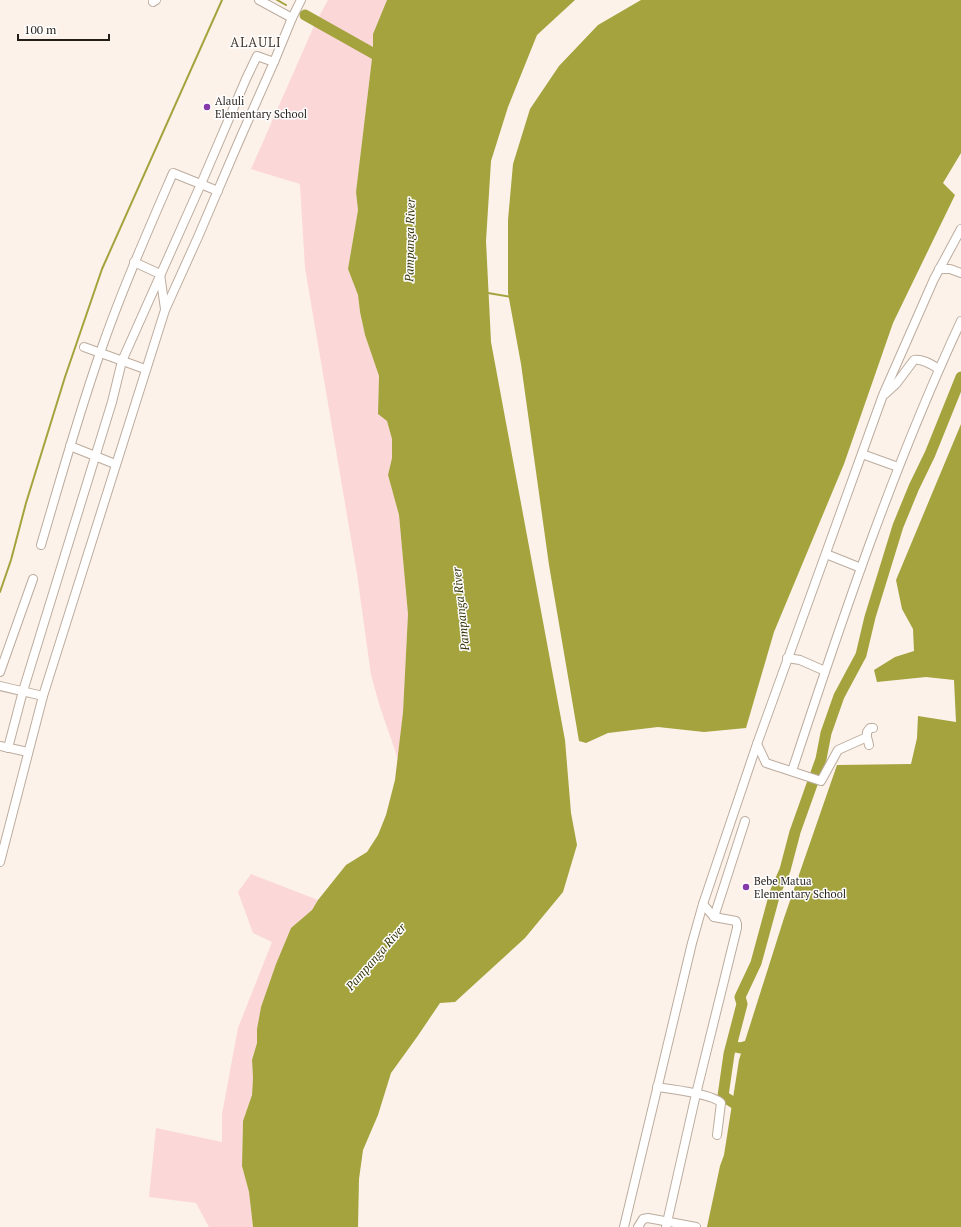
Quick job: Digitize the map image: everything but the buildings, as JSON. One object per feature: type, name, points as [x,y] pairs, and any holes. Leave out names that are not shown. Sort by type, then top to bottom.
[{"type":"street","points":[[259,0],[292,18]]},
{"type":"street","points":[[0,862],[43,696],[145,369],[165,310],[300,0]]},
{"type":"street","points":[[28,752],[4,747],[112,402],[122,361],[257,56],[274,62]]},
{"type":"street","points":[[41,545],[70,446],[100,353],[134,262],[173,173],[218,191]]},
{"type":"street","points":[[624,1227],[692,943],[703,904],[757,744],[883,395],[939,269],[961,230]]},
{"type":"street","points":[[134,262],[160,274]]},
{"type":"street","points":[[939,269],[950,269],[961,273]]},
{"type":"street","points":[[160,274],[165,310]]},
{"type":"street","points":[[792,771],[825,671],[898,467],[961,321]]},
{"type":"street","points":[[84,347],[145,369]]},
{"type":"street","points":[[883,395],[896,384],[914,360],[923,360],[939,369]]},
{"type":"street","points":[[70,446],[115,464]]},
{"type":"street","points":[[862,454],[898,467]]},
{"type":"street","points":[[826,554],[861,568]]},
{"type":"street","points":[[0,672],[33,578]]},
{"type":"street","points":[[787,658],[800,660],[825,671]]},
{"type":"street","points":[[0,686],[43,696]]},
{"type":"street","points":[[869,745],[867,732],[870,728],[873,728]]},
{"type":"street","points":[[757,744],[766,763],[821,781],[838,750],[867,737]]},
{"type":"street","points":[[714,917],[745,821]]},
{"type":"street","points":[[667,1224],[696,1094],[737,928],[736,921],[714,917],[703,904]]},
{"type":"street","points":[[657,1087],[718,1099],[721,1103],[721,1110],[717,1135]]},
{"type":"street","points":[[638,1227],[643,1219],[648,1218],[667,1224],[696,1227]]},
{"type":"shaded area","points":[[328,0],[387,0],[373,34],[373,50],[356,192],[358,210],[348,269],[358,295],[365,335],[379,376],[378,413],[387,421],[392,439],[392,458],[388,475],[399,515],[408,614],[403,712],[398,759],[380,707],[371,675],[357,574],[305,268],[300,184],[251,169],[314,26]]},
{"type":"shaded area","points":[[251,874],[318,900],[312,910],[291,928],[276,964],[261,1007],[257,1029],[257,1043],[252,1060],[252,1095],[243,1121],[242,1166],[249,1192],[253,1227],[209,1227],[196,1203],[149,1197],[156,1128],[222,1142],[222,1114],[238,1028],[272,942],[253,933],[238,892]]},
{"type":"water","name":"Pampanga River","points":[[387,0],[575,0],[537,35],[508,107],[491,161],[486,241],[491,342],[565,740],[571,813],[577,845],[563,892],[525,938],[455,1002],[440,1003],[391,1073],[378,1115],[363,1150],[359,1179],[358,1227],[253,1227],[249,1192],[242,1166],[243,1121],[252,1095],[252,1060],[257,1043],[257,1029],[261,1007],[276,964],[291,928],[312,910],[318,900],[346,865],[367,852],[378,835],[386,815],[395,780],[403,712],[408,614],[399,515],[388,475],[392,458],[392,439],[387,421],[378,414],[379,376],[365,335],[358,295],[348,269],[358,210],[356,192],[373,50],[373,34]]},
{"type":"water","points":[[641,0],[961,0],[961,153],[943,183],[955,195],[893,323],[844,464],[774,632],[746,728],[704,732],[658,727],[608,733],[586,743],[579,741],[549,565],[521,364],[508,293],[508,220],[513,164],[530,109],[559,66],[598,25]]},
{"type":"water","points":[[961,424],[961,1227],[707,1227],[720,1166],[724,1155],[739,1060],[784,918],[837,765],[911,764],[917,738],[918,716],[956,722],[954,680],[926,677],[877,682],[874,670],[895,657],[914,651],[913,629],[902,609],[896,580]]},
{"type":"waterway","points":[[0,592],[11,560],[26,503],[65,377],[102,269],[222,0]]},
{"type":"waterway","points":[[277,0],[286,5]]},
{"type":"waterway","points":[[305,15],[385,60]]},
{"type":"waterway","points":[[488,293],[511,297]]},
{"type":"waterway","points":[[745,1110],[723,1096],[729,1054],[742,1004],[740,997],[756,963],[775,893],[785,870],[795,832],[821,759],[826,733],[839,696],[861,655],[870,617],[898,526],[914,487],[930,454],[961,377]]},
{"type":"waterway","points":[[732,1046],[740,1048],[758,1043]]},
{"type":"place","name":"Alauli Elementary School","points":[[207,107]]},
{"type":"place","name":"Bebe Matua Elementary School","points":[[746,887]]},
{"type":"district","name":"ALAULI","points":[[256,42]]}]
